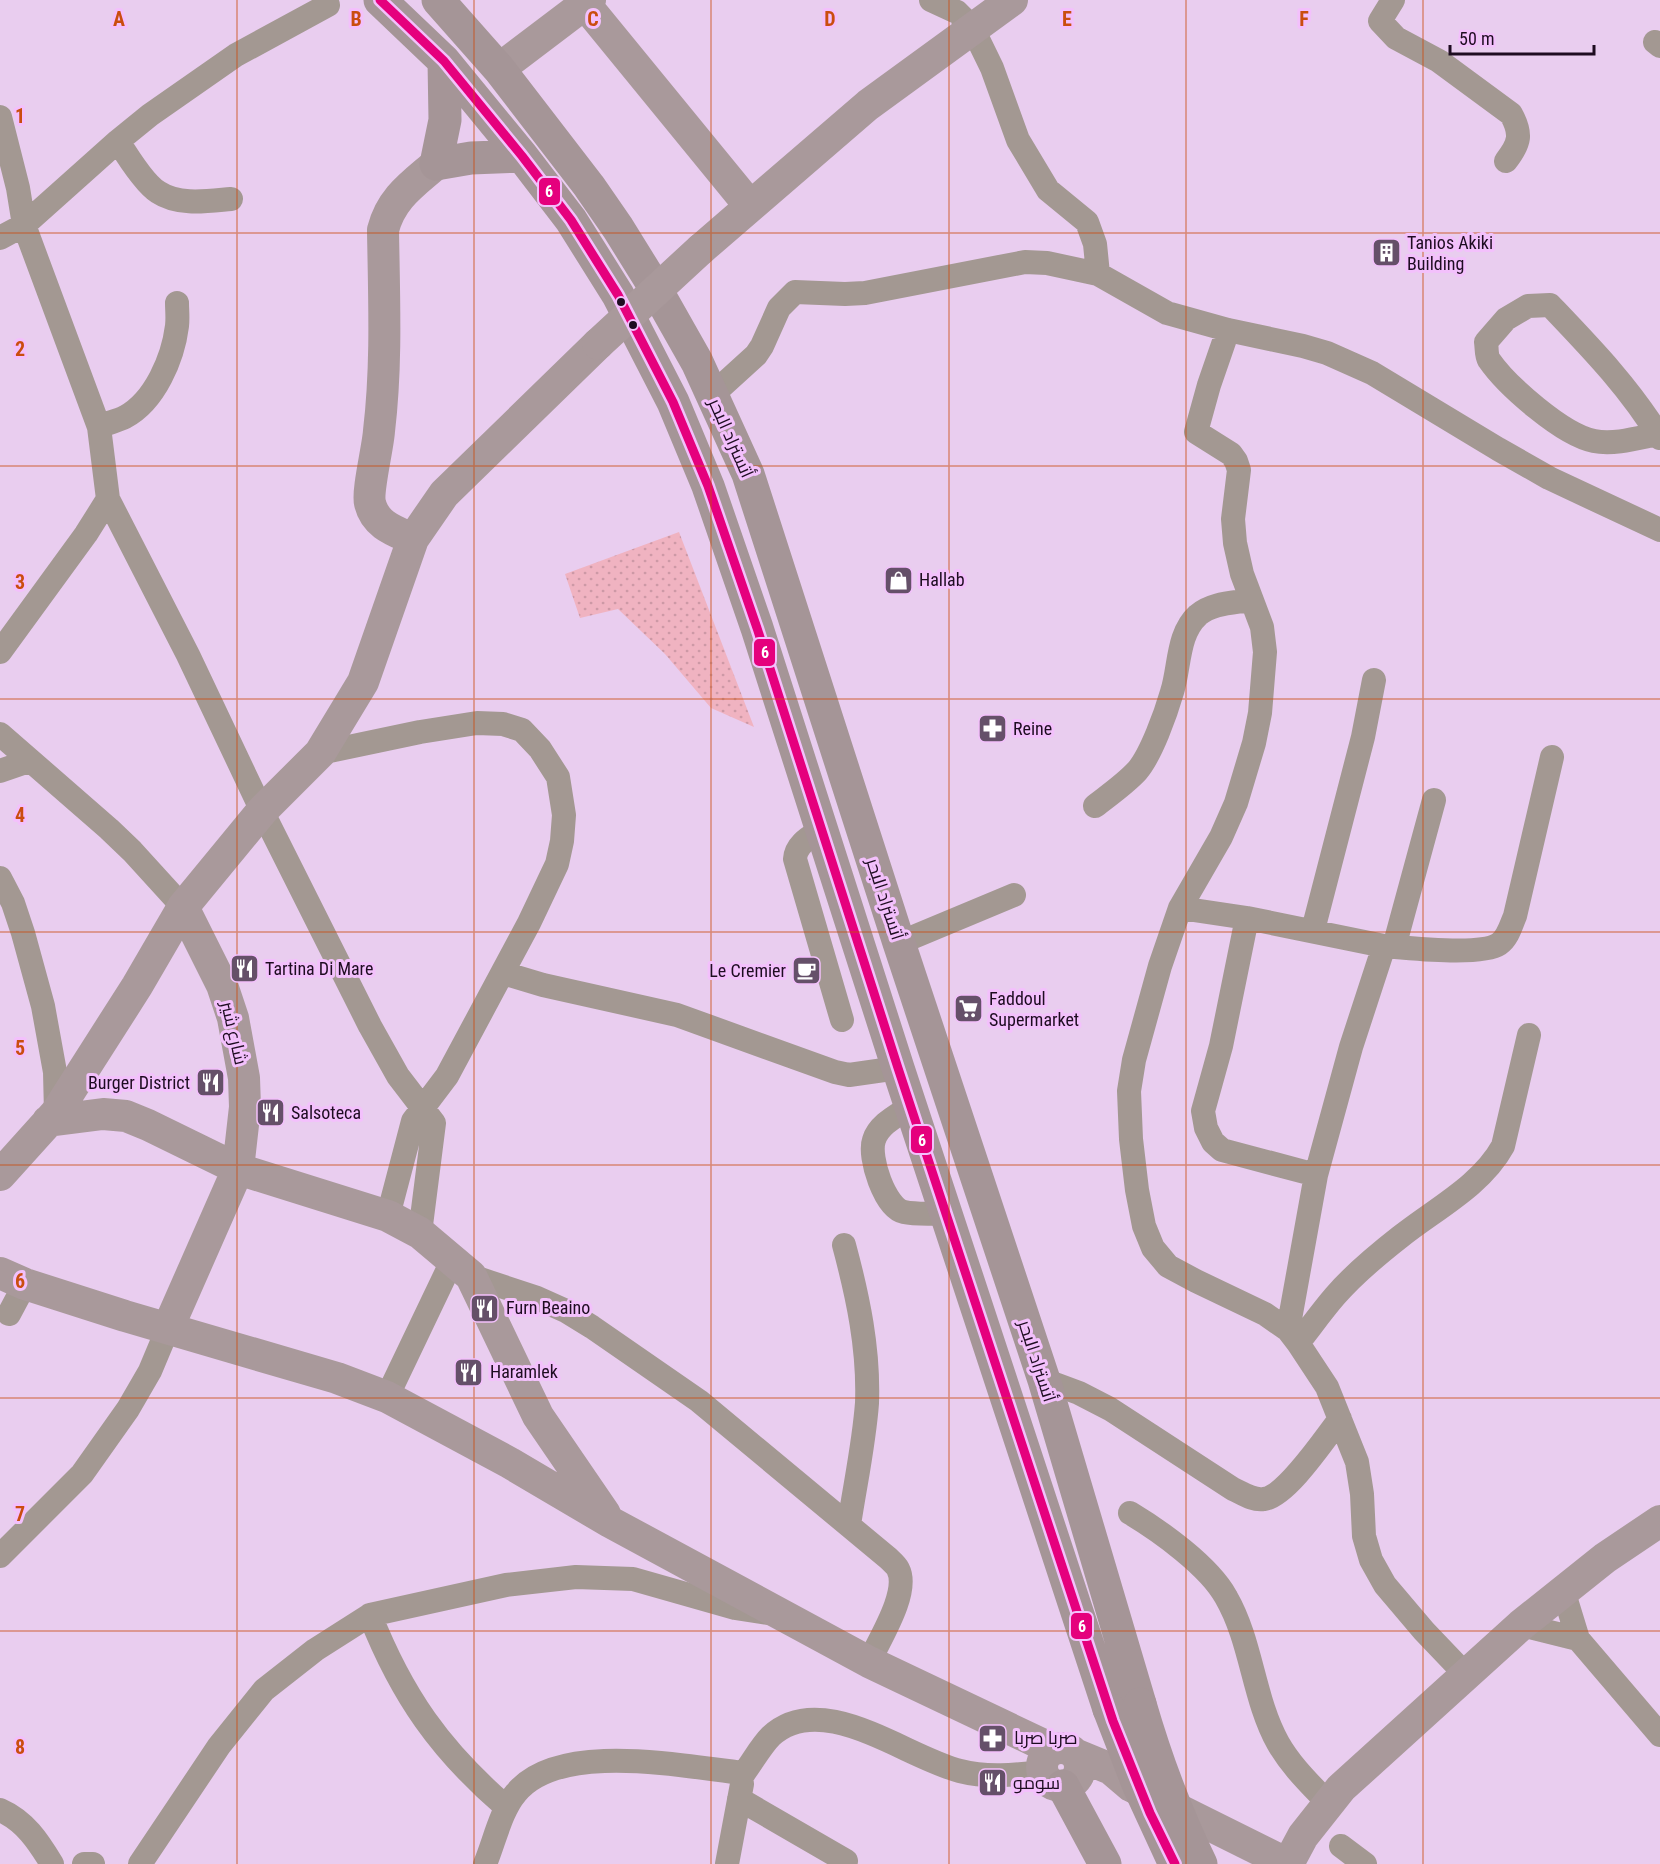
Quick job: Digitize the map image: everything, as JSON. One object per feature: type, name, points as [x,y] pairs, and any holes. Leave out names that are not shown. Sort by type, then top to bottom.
[{"type":"highway","name":"أتستراد البحر","points":[[380,0],[444,61],[522,156],[570,220],[618,295],[673,402],[708,486],[757,628],[946,1214],[1125,1707],[1167,1783],[1183,1863]]},
{"type":"highway","name":"أتستراد البحر","points":[[438,0],[499,69],[589,186],[618,228],[697,362],[748,474],[899,943],[1044,1380],[1125,1707]]},
{"type":"highway","points":[[444,61],[445,120],[436,164],[471,158],[522,156]]},
{"type":"highway","points":[[1061,1769],[1105,1864]]},
{"type":"main road","points":[[0,1175],[52,1117],[137,986],[183,906],[262,811],[320,753],[363,682],[413,539],[444,494],[598,344],[750,206],[868,105],[1012,0]]},
{"type":"main road","points":[[499,69],[587,2],[750,206]]},
{"type":"main road","points":[[413,539],[389,529],[375,517],[369,501],[379,431],[386,345],[383,230],[386,216],[395,201],[436,164]]},
{"type":"main road","name":"شارع شير","points":[[168,1328],[238,1169],[245,1107],[240,1048],[222,985],[183,906]]},
{"type":"main road","points":[[52,1117],[103,1114],[126,1116],[238,1169],[388,1216],[420,1233],[462,1269],[538,1416],[610,1522]]},
{"type":"main road","points":[[13,1278],[168,1328],[337,1378],[387,1397],[510,1462],[610,1522],[1061,1769],[1106,1788],[1131,1786],[1288,1864],[1303,1836],[1341,1788],[1521,1625],[1563,1590],[1660,1521]]},
{"type":"main road","points":[[510,1462],[521,1458],[529,1450],[538,1416]]},
{"type":"street","points":[[931,0],[957,12],[972,27],[993,68],[1018,140],[1048,190],[1087,222],[1095,244],[1098,274]]},
{"type":"street","points":[[1393,0],[1380,21],[1396,38],[1439,61],[1511,114],[1518,127],[1519,138],[1506,161]]},
{"type":"street","points":[[0,238],[24,225],[150,115],[236,55],[328,5]]},
{"type":"street","points":[[0,117],[18,188],[24,225],[99,427],[108,499],[188,655],[262,811],[385,1054],[398,1076],[434,1123],[420,1233]]},
{"type":"street","points":[[118,141],[130,160],[157,192],[178,200],[201,202],[231,199]]},
{"type":"street","points":[[712,395],[756,355],[778,308],[795,292],[845,294],[865,292],[1025,262],[1047,263],[1098,274],[1167,313],[1228,330],[1326,352],[1371,373],[1550,478],[1660,530]]},
{"type":"street","points":[[99,427],[125,417],[140,406],[153,390],[171,349],[177,326],[177,303]]},
{"type":"street","points":[[1550,305],[1612,371],[1647,416],[1659,436],[1621,441],[1594,441],[1563,428],[1507,381],[1488,358],[1486,342],[1506,319],[1528,306],[1550,305]]},
{"type":"street","points":[[1228,330],[1196,432],[1231,454],[1239,470],[1233,519],[1242,574],[1262,627],[1265,652],[1260,713],[1254,743],[1236,803],[1180,908],[1154,987],[1134,1060],[1129,1091],[1131,1138],[1144,1226],[1153,1248],[1168,1266],[1265,1314],[1293,1336],[1327,1387],[1357,1462],[1362,1494],[1364,1536],[1371,1560],[1385,1586],[1466,1675]]},
{"type":"street","points":[[0,652],[86,534],[108,499]]},
{"type":"street","points":[[86,534],[104,529],[123,531]]},
{"type":"street","points":[[1095,806],[1136,772],[1145,761],[1173,691],[1184,639],[1194,620],[1213,606],[1250,600]]},
{"type":"street","points":[[1313,930],[1363,737],[1374,680]]},
{"type":"street","points":[[320,753],[420,732],[477,723],[503,724],[522,729],[540,749],[558,777],[564,815],[562,841],[548,885],[447,1076],[413,1121],[388,1216]]},
{"type":"street","points":[[0,734],[109,829],[183,906]]},
{"type":"street","points":[[1180,908],[1247,918],[1389,946],[1461,950],[1484,949],[1500,944],[1508,933],[1515,916],[1552,757]]},
{"type":"street","points":[[0,771],[29,761]]},
{"type":"street","points":[[1293,1336],[1316,1176],[1351,1047],[1389,946],[1434,800]]},
{"type":"street","points":[[822,829],[803,842],[795,854],[795,860],[842,1020]]},
{"type":"street","points":[[0,878],[16,913],[43,1006],[55,1072],[52,1117]]},
{"type":"street","points":[[899,943],[1014,895]]},
{"type":"street","points":[[1247,918],[1221,1046],[1203,1111],[1206,1128],[1213,1142],[1222,1150],[1316,1176]]},
{"type":"street","points":[[503,973],[543,985],[677,1015],[835,1072],[849,1075],[898,1068]]},
{"type":"street","points":[[1293,1336],[1357,1274],[1401,1236],[1472,1183],[1496,1159],[1503,1146],[1529,1035]]},
{"type":"street","points":[[911,1106],[881,1127],[873,1141],[873,1159],[889,1200],[902,1212],[946,1214]]},
{"type":"street","points":[[844,1245],[855,1287],[866,1351],[867,1402],[849,1525]]},
{"type":"street","points":[[387,1397],[462,1269],[566,1311],[699,1401],[888,1558],[898,1570],[900,1587],[895,1608],[869,1662]]},
{"type":"street","points":[[9,1314],[13,1278]]},
{"type":"street","points":[[0,1556],[82,1474],[134,1399],[150,1371],[168,1328]]},
{"type":"street","points":[[1044,1380],[1079,1393],[1110,1409],[1233,1489],[1262,1500],[1274,1496],[1289,1484],[1340,1419]]},
{"type":"street","points":[[1130,1513],[1152,1526],[1187,1555],[1222,1590],[1242,1634],[1277,1742],[1291,1763],[1328,1803]]},
{"type":"street","points":[[140,1864],[219,1746],[264,1690],[315,1650],[370,1615],[506,1585],[576,1577],[633,1579],[735,1608],[785,1616]]},
{"type":"street","points":[[1563,1590],[1578,1640],[1660,1735]]},
{"type":"street","points":[[370,1615],[384,1652],[424,1721],[470,1774],[507,1807]]},
{"type":"street","points":[[1521,1625],[1578,1640]]},
{"type":"street","points":[[727,1864],[744,1773],[770,1737],[784,1726],[800,1720],[824,1719],[846,1723],[926,1759],[960,1771],[988,1776],[1061,1769]]},
{"type":"street","points":[[485,1864],[507,1807],[516,1792],[537,1776],[569,1764],[617,1759],[744,1773]]},
{"type":"street","points":[[740,1799],[846,1861]]},
{"type":"street","points":[[0,1810],[16,1818],[26,1827],[36,1838],[52,1864]]},
{"type":"street","points":[[1341,1846],[1365,1864]]},
{"type":"street","points":[[84,1864],[93,1864]]},
{"type":"shaded area","points":[[679,532],[754,727],[711,708],[665,654],[618,609],[580,618],[565,574]]},
{"type":"transit line","name":"6","points":[[380,0],[444,61],[571,220],[618,295],[673,402],[708,486],[757,628],[898,1068],[1113,1721],[1150,1813],[1175,1864]]},
{"type":"place","name":"Tanios Akiki Building","points":[[1386,253]]},
{"type":"place","name":"Hallab","points":[[898,580]]},
{"type":"place","name":"Reine","points":[[992,729]]},
{"type":"place","name":"Tartina Di Mare","points":[[244,969]]},
{"type":"place","name":"Le Cremier","points":[[807,971]]},
{"type":"place","name":"Faddoul Supermarket","points":[[968,1009]]},
{"type":"place","name":"Burger District","points":[[211,1083]]},
{"type":"place","name":"Salsoteca","points":[[270,1113]]},
{"type":"place","name":"Furn Beaino","points":[[485,1308]]},
{"type":"place","name":"Haramlek","points":[[469,1372]]},
{"type":"place","name":"صربا صربا","points":[[993,1738]]},
{"type":"place","name":"سومو","points":[[992,1783]]}]
